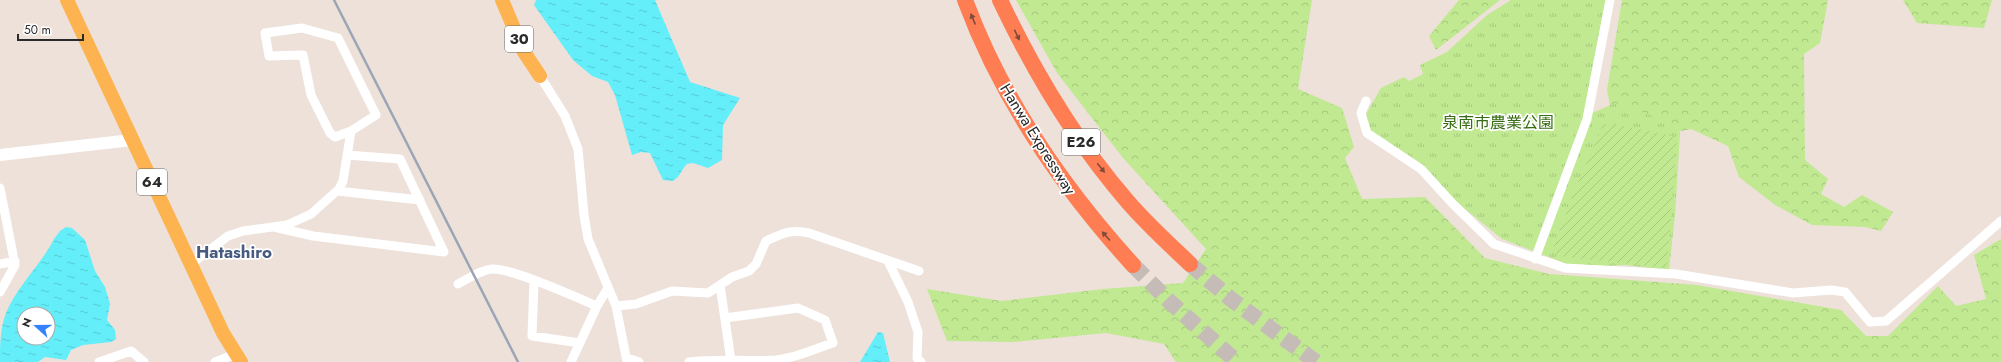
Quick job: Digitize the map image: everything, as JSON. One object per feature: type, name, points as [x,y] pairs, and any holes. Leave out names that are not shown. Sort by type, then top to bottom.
[{"type":"highway","name":"Hanwa Expressway","points":[[965,0],[990,60],[1016,108],[1043,152],[1073,195],[1133,265]]},
{"type":"highway","name":"Hanwa Expressway","points":[[1000,0],[1029,59],[1074,132],[1128,202],[1190,264]]},
{"type":"main road","name":"64","points":[[67,0],[223,333],[239,358]]},
{"type":"main road","name":"30","points":[[502,0],[524,52],[540,76]]},
{"type":"street","points":[[1535,259],[1587,118],[1610,0]]},
{"type":"street","points":[[191,264],[228,236],[243,230],[287,226],[311,214],[337,191],[343,181],[351,131],[376,115],[338,38],[302,28],[265,33],[269,56],[303,55],[311,95],[330,133],[335,137],[351,131]]},
{"type":"street","points":[[540,76],[565,116],[578,149],[584,216],[588,240],[616,306],[627,360],[639,362]]},
{"type":"street","points":[[1366,102],[1361,114],[1367,132],[1421,169],[1452,203],[1494,244],[1565,268],[1676,274],[1793,293],[1831,290],[1845,292],[1870,322],[1886,321],[2001,221]]},
{"type":"street","points":[[0,155],[132,140]]},
{"type":"street","points":[[274,227],[313,236],[444,252],[400,159],[347,155]]},
{"type":"street","points":[[0,188],[3,219],[15,261],[15,265],[0,292]]},
{"type":"street","points":[[337,191],[420,200]]},
{"type":"street","points":[[616,306],[636,304],[672,291],[708,293],[732,277],[749,271],[756,264],[766,241],[795,230],[809,233],[919,271]]},
{"type":"street","points":[[0,264],[15,261]]},
{"type":"street","points":[[888,261],[908,302],[918,332],[917,358],[921,362]]},
{"type":"street","points":[[458,284],[485,271],[494,269],[519,275],[597,306]]},
{"type":"street","points":[[534,281],[532,336],[580,343]]},
{"type":"street","points":[[720,285],[731,361]]},
{"type":"street","points":[[571,362],[597,306],[608,288]]},
{"type":"street","points":[[689,362],[708,359],[731,361],[776,360],[796,356],[833,343],[825,320],[798,308],[725,318]]},
{"type":"street","points":[[99,362],[131,351],[144,362]]},
{"type":"street","points":[[215,362],[239,358]]},
{"type":"green space","points":[[1016,0],[1312,0],[1298,89],[1342,108],[1354,147],[1345,158],[1362,199],[1425,197],[1485,258],[1549,274],[1697,285],[1841,310],[1866,336],[1888,336],[1938,286],[1956,306],[1986,299],[1974,255],[2001,239],[2001,362],[1176,362],[1164,344],[1106,333],[1014,342],[947,341],[927,289],[1002,301],[1103,289],[1183,283],[1206,249],[1123,158],[1057,73]]},
{"type":"green space","points":[[1459,0],[1500,0],[1436,50],[1429,36]]},
{"type":"green space","name":"泉南市農業公園","points":[[1511,0],[1606,0],[1583,117],[1615,103],[1679,125],[1680,134],[1675,215],[1669,270],[1625,265],[1607,266],[1567,264],[1502,239],[1368,130],[1364,118],[1381,88],[1404,77],[1409,81],[1423,74],[1420,65],[1447,52],[1487,15]]},
{"type":"green space","points":[[1622,0],[1828,0],[1820,43],[1804,54],[1805,160],[1828,179],[1821,194],[1844,207],[1862,195],[1893,212],[1881,231],[1865,227],[1812,225],[1775,205],[1739,177],[1728,146],[1691,129],[1672,133],[1612,116],[1607,90]]},
{"type":"green space","points":[[1903,0],[1992,0],[1984,28],[1917,23]]},
{"type":"green space","points":[[1611,123],[1677,137],[1667,268],[1559,256],[1553,249],[1573,194],[1603,125]]},
{"type":"water","points":[[536,0],[655,0],[690,82],[740,98],[723,125],[722,160],[708,168],[693,163],[687,164],[673,181],[663,180],[650,153],[641,152],[632,155],[615,95],[608,82],[592,76],[573,60],[534,5]]},
{"type":"water","points":[[66,227],[72,228],[85,240],[95,271],[105,287],[110,304],[107,320],[115,330],[116,339],[111,342],[83,345],[71,350],[66,360],[45,357],[38,362],[0,362],[1,331],[6,313],[16,294],[43,258],[60,231]]},
{"type":"water","points":[[878,332],[883,333],[890,362],[860,362]]},
{"type":"tunnel","points":[[1190,264],[1232,300],[1316,362]]},
{"type":"tunnel","points":[[1133,265],[1170,302],[1237,362]]},
{"type":"railway","points":[[334,0],[518,362]]},
{"type":"district","name":"Hatashiro","points":[[234,252]]}]
